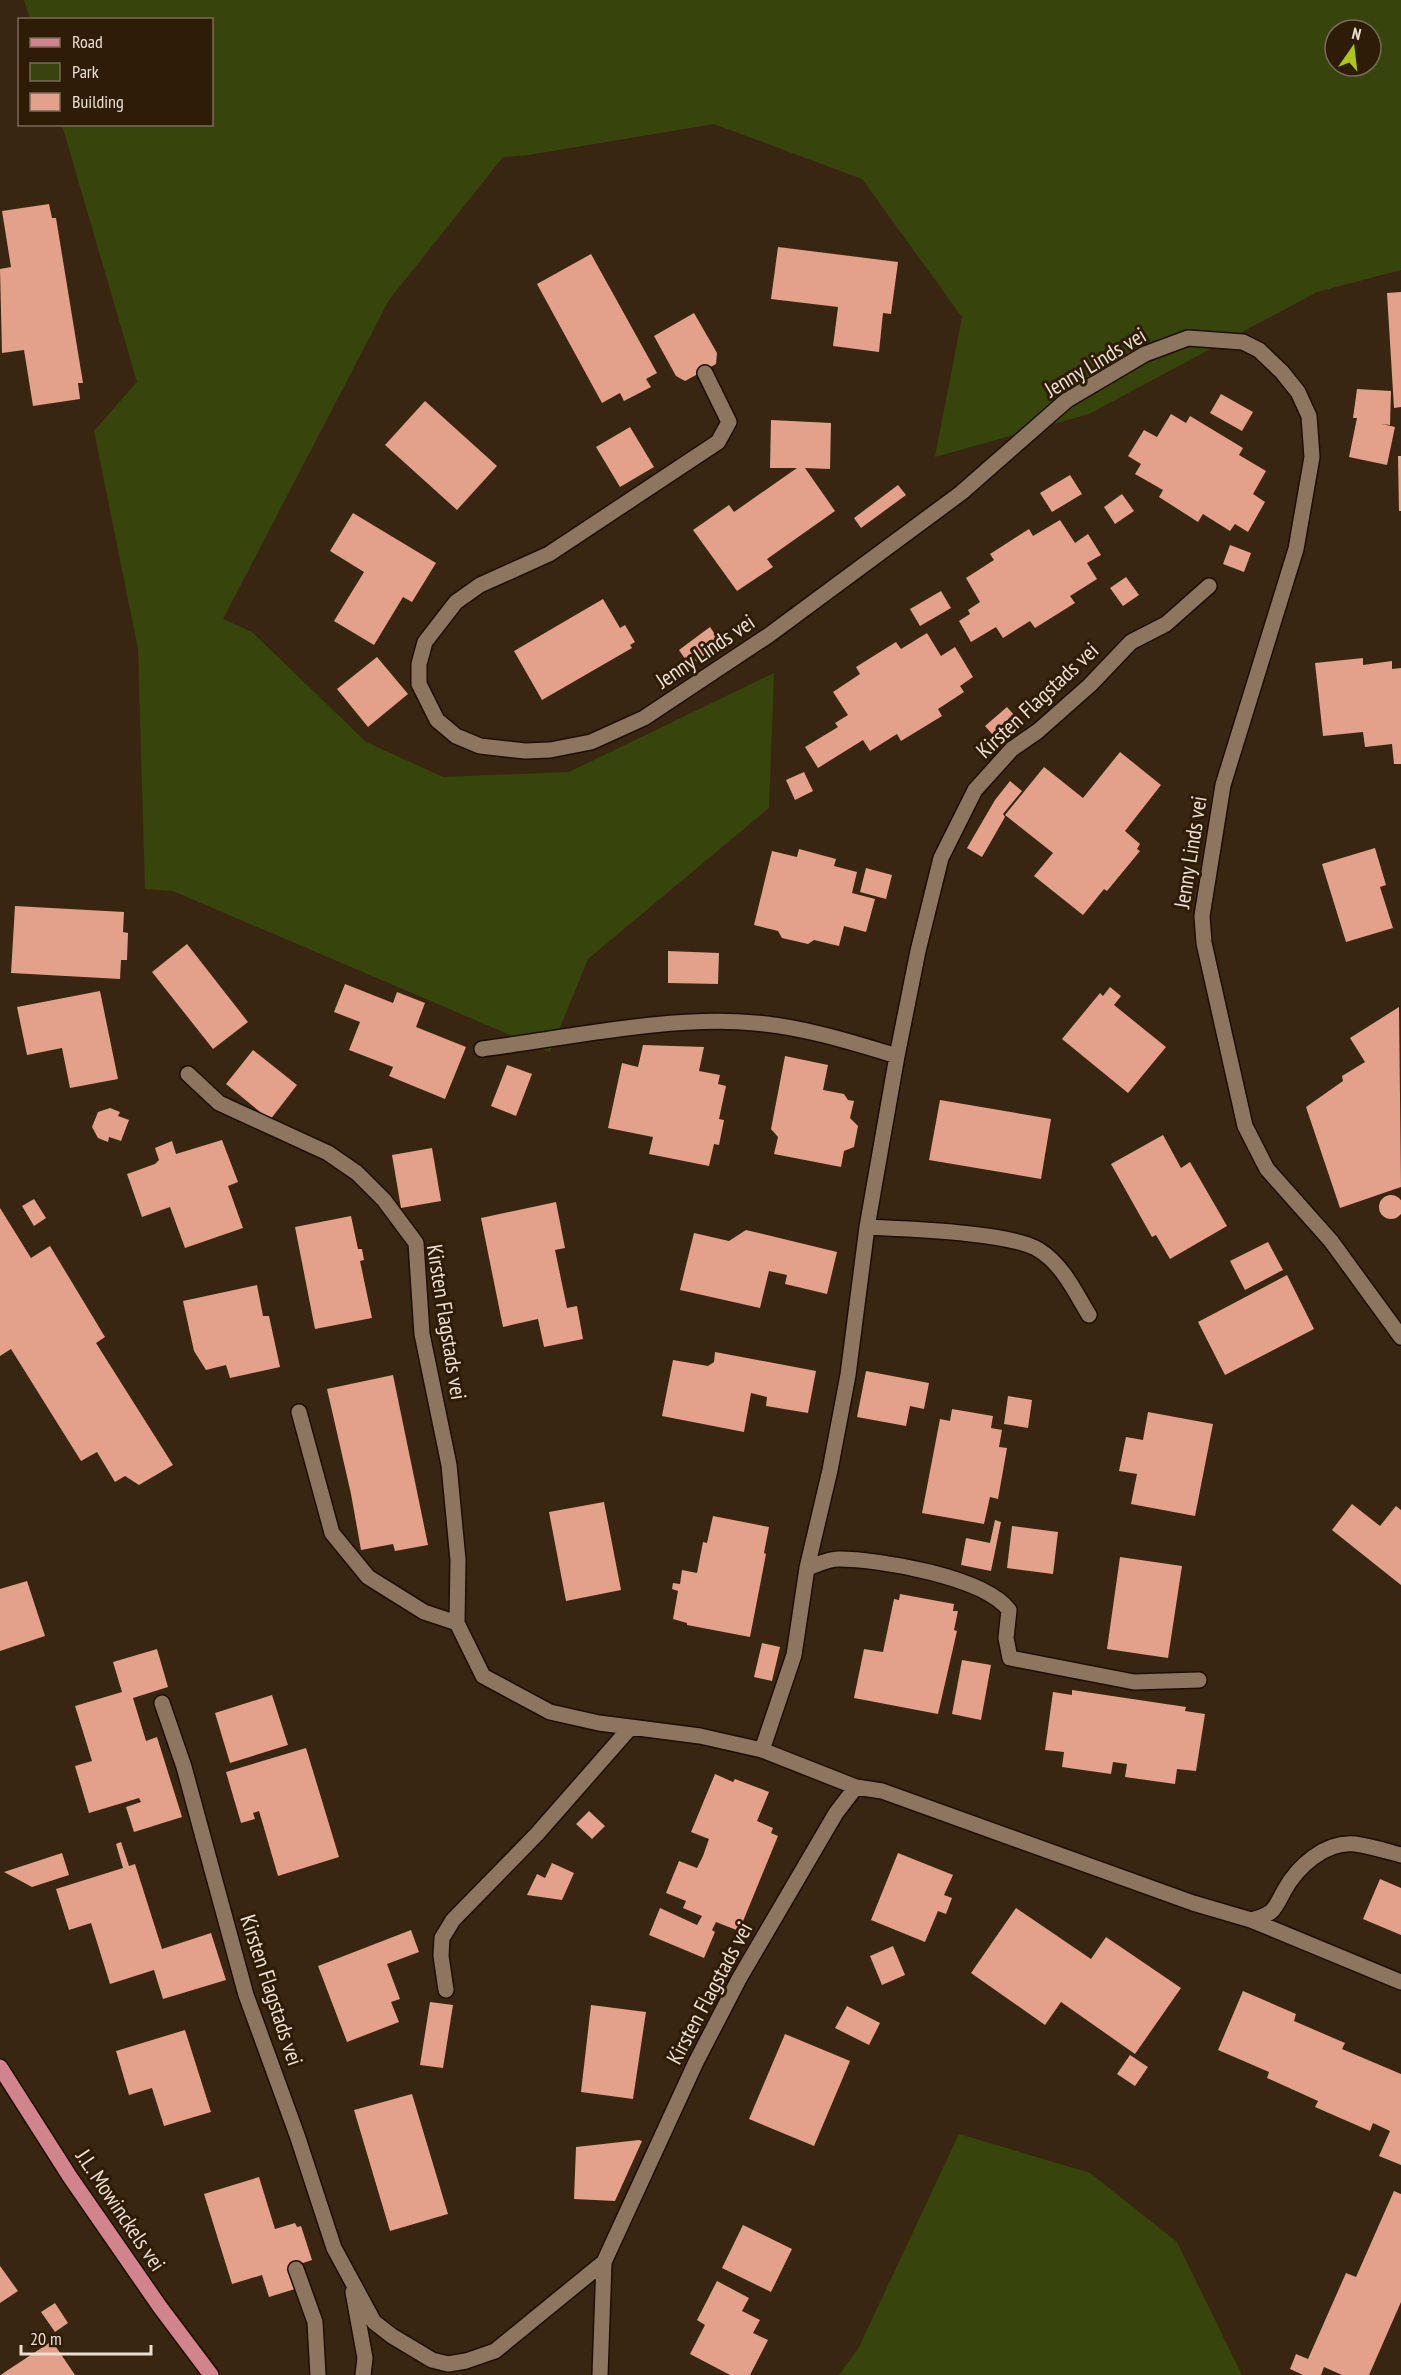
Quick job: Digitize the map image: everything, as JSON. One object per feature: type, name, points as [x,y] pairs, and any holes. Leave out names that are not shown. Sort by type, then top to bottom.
[{"type":"main road","name":"J.L. Mowinckels vei","points":[[0,2067],[70,2177],[160,2307],[212,2375]]},
{"type":"street","name":"Jenny Linds vei","points":[[705,373],[729,422],[718,442],[549,554],[480,585],[456,602],[425,642],[419,664],[419,684],[437,720],[456,736],[480,746],[525,751],[550,750],[591,742],[644,718],[770,635],[951,500],[1067,400],[1145,354],[1188,338],[1243,342],[1259,350],[1282,372],[1298,392],[1309,416],[1312,457],[1296,549],[1223,785],[1202,916],[1204,943],[1245,1126],[1267,1169],[1331,1241],[1401,1337]]},
{"type":"street","name":"Kirsten Flagstads vei","points":[[762,1749],[794,1655],[807,1568],[830,1470],[848,1375],[867,1227],[897,1056],[918,951],[941,858],[975,790],[1012,749],[1038,731],[1090,685],[1131,642],[1166,624],[1209,586]]},
{"type":"street","points":[[482,1049],[623,1030],[701,1022],[734,1022],[755,1023],[829,1036],[897,1056]]},
{"type":"street","name":"Kirsten Flagstads vei","points":[[188,1074],[219,1103],[328,1153],[357,1173],[384,1200],[416,1243],[422,1334],[449,1465],[458,1560],[457,1623],[483,1676],[550,1712],[630,1728],[700,1736],[762,1749],[856,1787],[882,1791],[1193,1902],[1251,1920],[1401,1982]]},
{"type":"street","points":[[867,1227],[945,1232],[1022,1243],[1039,1249],[1062,1271],[1089,1315]]},
{"type":"street","points":[[299,1412],[332,1533],[368,1577],[424,1611],[457,1623]]},
{"type":"street","points":[[807,1568],[836,1558],[911,1568],[976,1586],[1002,1600],[1009,1610],[1006,1638],[1010,1658],[1134,1682],[1199,1680]]},
{"type":"street","name":"Kirsten Flagstads vei","points":[[162,1703],[184,1767],[246,1995],[297,2135],[334,2248],[374,2322],[392,2336],[432,2360],[448,2364],[466,2361],[495,2351],[604,2262]]},
{"type":"street","points":[[446,1990],[441,1956],[442,1938],[453,1920],[537,1834],[630,1728]]},
{"type":"street","name":"Kirsten Flagstads vei","points":[[600,2375],[604,2262],[696,2062],[739,1979],[836,1814],[856,1787]]},
{"type":"street","points":[[1251,1920],[1268,1915],[1280,1903],[1284,1892],[1306,1862],[1327,1849],[1353,1844],[1401,1855]]},
{"type":"street","points":[[296,2269],[315,2322],[318,2375]]},
{"type":"street","name":"Kirsten Flagstads vei","points":[[353,2286],[365,2358],[363,2375]]},
{"type":"green space","points":[[24,0],[1401,0],[1401,270],[1317,292],[1089,414],[935,457],[962,317],[862,179],[714,124],[529,155],[503,157],[389,300],[223,619],[252,632],[366,742],[443,777],[569,772],[774,673],[769,808],[588,959],[550,1052],[173,891],[145,889],[138,649],[94,431],[137,382],[62,126],[213,126],[213,18],[30,18]]},
{"type":"green space","points":[[959,2134],[1090,2173],[1177,2242],[1242,2375],[839,2375],[859,2347]]},
{"type":"building","points":[[49,204],[52,218],[56,218],[83,383],[78,383],[80,399],[33,406],[24,350],[2,353],[0,269],[11,267],[2,211]]},
{"type":"building","points":[[778,247],[898,262],[891,314],[883,313],[879,352],[833,346],[838,307],[771,299]]},
{"type":"building","points":[[591,254],[657,373],[646,379],[651,387],[624,401],[620,393],[602,403],[537,284]]},
{"type":"building","points":[[1401,292],[1401,407],[1394,408],[1387,293]]},
{"type":"building","points":[[694,313],[717,353],[716,364],[685,381],[676,376],[654,336]]},
{"type":"building","points":[[1357,389],[1391,391],[1390,425],[1382,424],[1395,427],[1387,465],[1349,457],[1357,418],[1353,418]]},
{"type":"building","points":[[1221,394],[1253,412],[1242,431],[1210,413]]},
{"type":"building","points":[[425,401],[497,466],[457,510],[385,445]]},
{"type":"building","points":[[1171,414],[1186,423],[1190,416],[1243,448],[1239,455],[1266,471],[1253,494],[1265,502],[1248,532],[1235,524],[1230,531],[1203,514],[1198,522],[1159,497],[1163,490],[1135,474],[1141,464],[1128,456],[1144,430],[1157,437]]},
{"type":"building","points":[[771,420],[831,423],[830,469],[805,468],[835,511],[767,559],[773,567],[737,591],[693,530],[729,505],[734,512],[797,468],[770,468]]},
{"type":"building","points":[[630,427],[654,467],[620,487],[596,447]]},
{"type":"building","points":[[1398,456],[1401,456],[1401,511],[1399,511]]},
{"type":"building","points":[[1070,475],[1082,494],[1052,512],[1040,493]]},
{"type":"building","points":[[898,485],[906,495],[861,528],[854,518]]},
{"type":"building","points":[[1122,494],[1134,511],[1115,524],[1104,507]]},
{"type":"building","points":[[353,513],[436,563],[412,602],[403,597],[374,645],[334,621],[364,572],[330,551]]},
{"type":"building","points":[[1060,520],[1075,543],[1088,534],[1101,555],[1087,563],[1097,579],[1070,596],[1075,603],[1035,628],[1030,621],[1003,638],[996,627],[971,642],[959,621],[970,614],[968,610],[980,602],[966,578],[994,560],[990,554],[1029,529],[1033,536]]},
{"type":"building","points":[[1230,545],[1251,553],[1244,572],[1223,564]]},
{"type":"building","points":[[1126,577],[1139,595],[1123,606],[1110,588]]},
{"type":"building","points":[[941,591],[951,608],[920,626],[910,609]]},
{"type":"building","points":[[603,599],[620,628],[625,625],[635,642],[630,645],[632,648],[542,700],[514,651]]},
{"type":"building","points":[[710,627],[721,643],[690,666],[679,650]]},
{"type":"building","points":[[927,633],[941,656],[955,647],[973,677],[960,686],[964,692],[938,709],[942,716],[901,741],[897,734],[870,751],[863,740],[818,768],[805,747],[838,727],[835,723],[848,715],[833,692],[860,674],[856,667],[896,642],[901,649]]},
{"type":"building","points":[[377,657],[408,694],[368,727],[337,689]]},
{"type":"building","points":[[1363,658],[1363,665],[1392,661],[1392,669],[1401,668],[1401,764],[1394,764],[1392,744],[1365,747],[1363,732],[1323,736],[1315,663]]},
{"type":"building","points":[[1007,707],[1022,724],[1000,743],[985,726]]},
{"type":"building","points":[[1120,752],[1161,785],[1125,831],[1140,844],[1137,849],[1140,851],[1107,891],[1104,889],[1083,915],[1034,876],[1053,853],[1005,815],[1044,767],[1083,798]]},
{"type":"building","points":[[804,772],[813,791],[795,800],[786,780]]},
{"type":"building","points":[[1010,781],[1022,791],[1003,814],[1005,817],[982,857],[967,848],[995,800]]},
{"type":"building","points":[[1375,848],[1386,885],[1380,887],[1393,928],[1346,942],[1322,864]]},
{"type":"building","points":[[799,849],[836,859],[834,866],[857,872],[852,893],[875,899],[866,932],[844,926],[839,946],[814,940],[808,944],[782,938],[778,931],[754,925],[772,851],[797,857]]},
{"type":"building","points":[[866,868],[892,875],[886,899],[860,892]]},
{"type":"building","points":[[15,906],[124,912],[123,932],[128,933],[127,960],[121,960],[120,979],[11,973]]},
{"type":"building","points":[[187,944],[248,1022],[213,1049],[152,972]]},
{"type":"building","points":[[668,951],[719,953],[718,984],[668,983]]},
{"type":"building","points":[[345,984],[393,1003],[397,992],[425,1003],[416,1027],[466,1047],[445,1099],[389,1076],[393,1067],[349,1050],[360,1022],[334,1012]]},
{"type":"building","points":[[1110,987],[1121,996],[1114,1005],[1166,1047],[1128,1093],[1062,1039],[1100,993],[1103,996]]},
{"type":"building","points":[[100,991],[118,1079],[70,1088],[62,1048],[27,1055],[17,1007]]},
{"type":"building","points":[[1399,1007],[1401,1187],[1340,1208],[1306,1107],[1343,1081],[1342,1076],[1365,1062],[1350,1038]]},
{"type":"building","points":[[643,1045],[704,1047],[699,1071],[720,1075],[718,1084],[726,1086],[719,1119],[724,1120],[719,1145],[714,1144],[709,1166],[649,1154],[653,1137],[608,1128],[622,1063],[638,1067]]},
{"type":"building","points":[[253,1050],[297,1085],[270,1120],[226,1084]]},
{"type":"building","points":[[785,1056],[828,1065],[823,1090],[844,1094],[848,1100],[854,1101],[850,1118],[858,1126],[854,1147],[844,1151],[841,1167],[774,1154],[778,1137],[771,1129]]},
{"type":"building","points":[[507,1065],[532,1074],[516,1116],[491,1106]]},
{"type":"building","points":[[940,1100],[1051,1119],[1041,1179],[929,1160]]},
{"type":"building","points":[[110,1108],[120,1112],[118,1116],[129,1120],[121,1141],[109,1137],[108,1142],[98,1138],[92,1127],[98,1112]]},
{"type":"building","points":[[1163,1135],[1181,1168],[1190,1162],[1227,1226],[1170,1259],[1156,1235],[1152,1237],[1111,1164]]},
{"type":"building","points":[[222,1140],[238,1182],[228,1186],[243,1228],[185,1248],[170,1207],[142,1217],[127,1174],[155,1164],[159,1160],[155,1148],[172,1141],[176,1154]]},
{"type":"building","points":[[432,1148],[441,1201],[401,1208],[392,1155]]},
{"type":"building","points":[[1391,1195],[1402,1203],[1402,1211],[1399,1215],[1391,1219],[1383,1215],[1379,1207],[1383,1199]]},
{"type":"building","points":[[34,1199],[46,1218],[34,1226],[22,1206]]},
{"type":"building","points":[[556,1202],[565,1248],[555,1250],[567,1308],[577,1306],[583,1339],[544,1347],[538,1319],[503,1327],[481,1218]]},
{"type":"building","points":[[0,1208],[31,1258],[50,1246],[105,1337],[96,1343],[173,1465],[139,1485],[125,1476],[115,1482],[97,1452],[81,1461],[11,1349],[0,1356]]},
{"type":"building","points":[[351,1216],[358,1249],[362,1249],[364,1260],[360,1261],[372,1318],[315,1329],[295,1227]]},
{"type":"building","points":[[746,1230],[837,1252],[827,1294],[785,1284],[787,1275],[769,1271],[760,1308],[680,1290],[694,1233],[729,1241]]},
{"type":"building","points":[[1268,1242],[1283,1270],[1245,1290],[1230,1261]]},
{"type":"building","points":[[1287,1275],[1314,1329],[1225,1375],[1198,1322]]},
{"type":"building","points":[[257,1285],[263,1316],[269,1316],[280,1367],[230,1378],[226,1365],[206,1370],[194,1351],[183,1301]]},
{"type":"building","points":[[715,1352],[816,1371],[808,1413],[766,1406],[767,1397],[751,1393],[744,1432],[662,1416],[673,1360],[708,1366],[714,1362]]},
{"type":"building","points":[[866,1371],[929,1383],[924,1409],[910,1406],[906,1426],[857,1417]]},
{"type":"building","points":[[393,1375],[428,1545],[395,1551],[393,1544],[361,1550],[327,1389]]},
{"type":"building","points":[[1008,1396],[1032,1400],[1028,1428],[1004,1424]]},
{"type":"building","points":[[952,1409],[993,1416],[991,1428],[1002,1430],[999,1447],[1007,1448],[998,1499],[990,1497],[984,1524],[922,1513],[940,1419],[950,1421]]},
{"type":"building","points":[[1148,1412],[1213,1424],[1195,1516],[1131,1504],[1137,1474],[1119,1471],[1126,1437],[1143,1440]]},
{"type":"building","points":[[604,1502],[621,1590],[566,1601],[549,1512]]},
{"type":"building","points":[[1352,1504],[1380,1526],[1396,1506],[1401,1510],[1401,1585],[1332,1530]]},
{"type":"building","points":[[713,1516],[769,1527],[750,1637],[687,1625],[687,1623],[673,1619],[678,1591],[672,1589],[673,1583],[680,1584],[682,1570],[697,1573],[703,1542],[707,1543]]},
{"type":"building","points":[[995,1520],[1001,1522],[991,1571],[961,1565],[966,1538],[990,1543]]},
{"type":"building","points":[[1012,1526],[1058,1532],[1053,1574],[1007,1568]]},
{"type":"building","points":[[1120,1557],[1182,1566],[1168,1658],[1107,1649]]},
{"type":"building","points":[[27,1581],[45,1636],[0,1651],[0,1589]]},
{"type":"building","points":[[900,1594],[954,1604],[953,1611],[958,1611],[954,1630],[957,1631],[938,1714],[854,1698],[864,1649],[883,1652],[894,1599],[899,1600]]},
{"type":"building","points":[[762,1643],[780,1647],[772,1681],[754,1677]]},
{"type":"building","points":[[157,1649],[168,1687],[133,1698],[146,1741],[157,1737],[182,1817],[134,1832],[126,1807],[141,1802],[139,1798],[89,1813],[75,1766],[92,1761],[75,1706],[122,1692],[113,1662]]},
{"type":"building","points":[[962,1660],[991,1665],[981,1720],[952,1714]]},
{"type":"building","points":[[1072,1690],[1186,1707],[1185,1711],[1205,1714],[1196,1771],[1177,1769],[1175,1784],[1125,1777],[1127,1764],[1113,1762],[1111,1774],[1062,1767],[1064,1752],[1045,1750],[1053,1692],[1072,1695]]},
{"type":"building","points":[[272,1695],[288,1745],[230,1763],[215,1713]]},
{"type":"building","points":[[306,1748],[339,1857],[278,1876],[259,1811],[253,1813],[255,1819],[241,1823],[226,1772]]},
{"type":"building","points":[[715,1774],[733,1782],[735,1779],[769,1792],[757,1821],[773,1828],[771,1833],[778,1836],[739,1931],[716,1922],[712,1930],[715,1932],[704,1958],[649,1935],[660,1908],[697,1925],[702,1916],[683,1908],[686,1901],[666,1893],[679,1861],[697,1868],[703,1856],[709,1839],[691,1832]]},
{"type":"building","points":[[589,1811],[605,1826],[592,1839],[576,1824]]},
{"type":"building","points":[[121,1842],[129,1866],[135,1864],[162,1949],[211,1933],[226,1980],[163,1999],[154,1970],[110,1984],[91,1923],[69,1930],[56,1889],[123,1868],[116,1844]]},
{"type":"building","points":[[62,1853],[69,1875],[32,1887],[4,1872]]},
{"type":"building","points":[[898,1853],[953,1875],[944,1895],[952,1898],[946,1914],[938,1911],[925,1942],[871,1920]]},
{"type":"building","points":[[552,1863],[574,1873],[562,1900],[527,1895],[537,1874],[545,1878]]},
{"type":"building","points":[[1380,1879],[1401,1888],[1401,1935],[1363,1919]]},
{"type":"building","points":[[1016,1908],[1091,1959],[1106,1937],[1181,1988],[1135,2054],[1061,2002],[1045,2025],[971,1973]]},
{"type":"building","points":[[411,1930],[419,1952],[387,1964],[400,1999],[391,2002],[399,2022],[347,2042],[318,1966]]},
{"type":"building","points":[[893,1946],[905,1975],[882,1985],[870,1956]]},
{"type":"building","points":[[1243,1991],[1296,2014],[1294,2021],[1345,2043],[1342,2049],[1401,2074],[1401,2165],[1379,2156],[1390,2131],[1373,2123],[1370,2131],[1315,2107],[1318,2101],[1267,2078],[1269,2072],[1218,2050]]},
{"type":"building","points":[[430,2002],[453,2005],[443,2068],[420,2065]]},
{"type":"building","points":[[591,2005],[646,2012],[633,2099],[581,2092]]},
{"type":"building","points":[[847,2006],[880,2023],[869,2045],[835,2028]]},
{"type":"building","points":[[185,2030],[211,2112],[164,2126],[152,2088],[129,2095],[116,2051]]},
{"type":"building","points":[[785,2034],[850,2061],[814,2146],[749,2119]]},
{"type":"building","points":[[1130,2055],[1148,2067],[1135,2086],[1117,2074]]},
{"type":"building","points":[[412,2094],[448,2214],[390,2231],[354,2110]]},
{"type":"building","points":[[642,2141],[615,2201],[574,2199],[576,2147]]},
{"type":"building","points":[[259,2177],[275,2229],[295,2223],[297,2227],[301,2226],[312,2260],[288,2268],[295,2289],[269,2297],[262,2275],[232,2284],[204,2194]]},
{"type":"building","points":[[1394,2191],[1401,2194],[1401,2302],[1369,2375],[1342,2375],[1324,2367],[1321,2375],[1303,2375],[1290,2369],[1296,2354],[1308,2359],[1346,2273],[1356,2277]]},
{"type":"building","points":[[743,2225],[792,2249],[771,2292],[722,2268]]},
{"type":"building","points":[[0,2266],[18,2291],[0,2303]]},
{"type":"building","points":[[717,2281],[749,2298],[742,2311],[760,2320],[753,2333],[768,2340],[750,2375],[730,2375],[690,2354],[705,2325],[697,2320]]},
{"type":"building","points":[[55,2303],[68,2323],[55,2332],[41,2312]]},
{"type":"building","points":[[52,2341],[75,2375],[1,2375],[5,2372]]}]
